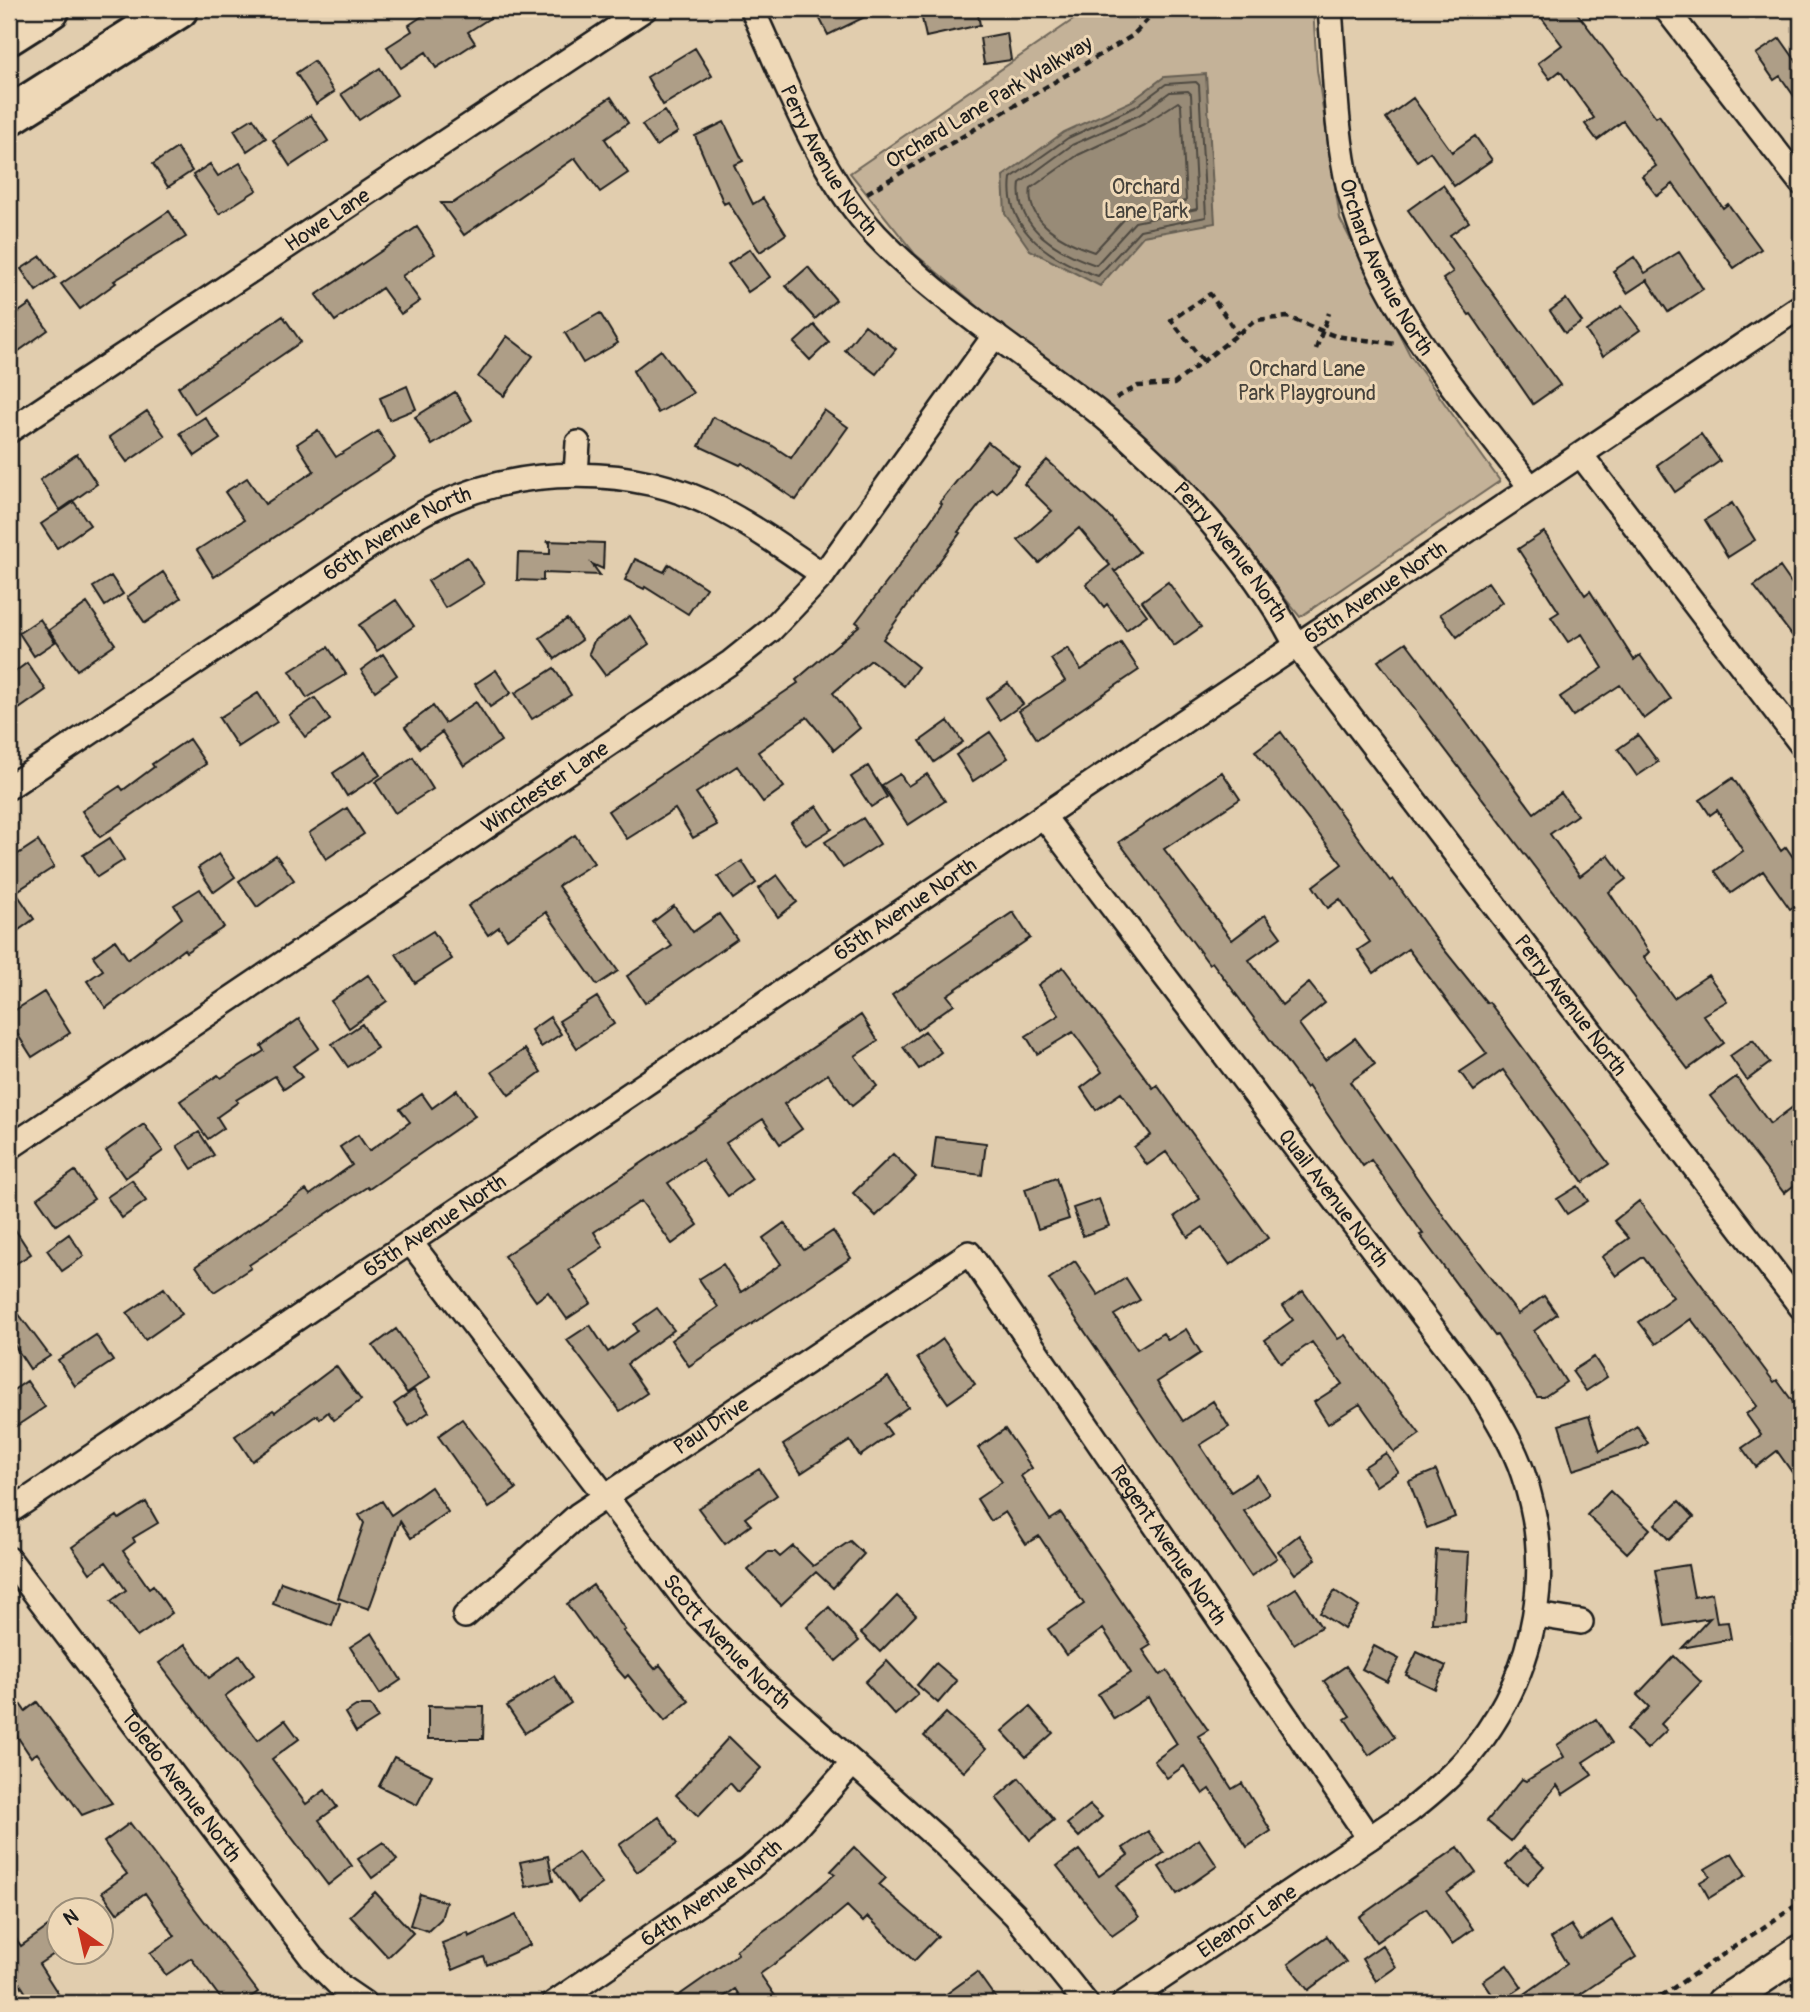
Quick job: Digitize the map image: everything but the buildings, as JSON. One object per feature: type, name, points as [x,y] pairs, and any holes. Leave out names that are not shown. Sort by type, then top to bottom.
[{"type":"highway","points":[[9,35],[50,9]]},
{"type":"highway","points":[[9,116],[178,9]]},
{"type":"street","name":"Howe Lane","points":[[9,431],[645,9]]},
{"type":"street","name":"Perry Avenue North","points":[[752,9],[805,122],[836,179],[874,232],[920,279],[1101,415],[1168,477],[1228,544],[1282,617],[1296,645],[1801,1307]]},
{"type":"street","name":"Orchard Avenue North","points":[[1330,9],[1340,132],[1349,189],[1367,245],[1392,296],[1423,346],[1531,488]]},
{"type":"street","points":[[1666,9],[1801,183]]},
{"type":"street","name":"65th Avenue North","points":[[9,1512],[1801,306]]},
{"type":"street","name":"Winchester Lane","points":[[9,1148],[731,662],[771,629],[823,575],[995,335]]},
{"type":"street","points":[[576,474],[578,443]]},
{"type":"street","points":[[1581,455],[1801,744]]},
{"type":"street","name":"66th Avenue North","points":[[9,787],[386,535],[438,506],[492,486],[576,474],[665,487],[719,508],[823,575]]},
{"type":"street","name":"Quail Avenue North","points":[[1043,816],[1479,1389],[1504,1430],[1523,1474],[1535,1521],[1540,1567],[1537,1615],[1524,1662],[1504,1705],[1477,1746],[1444,1782],[1369,1838]]},
{"type":"street","name":"Scott Avenue North","points":[[411,1242],[693,1610],[760,1680],[936,1836],[1015,1915],[1086,2003]]},
{"type":"street","name":"Paul Drive","points":[[465,1616],[546,1542],[604,1497],[969,1253]]},
{"type":"street","name":"Regent Avenue North","points":[[969,1253],[1369,1838]]},
{"type":"street","name":"Toledo Avenue North","points":[[9,1559],[312,1958],[364,2003]]},
{"type":"street","points":[[1537,1615],[1581,1622]]},
{"type":"street","name":"64th Avenue North","points":[[554,2003],[702,1905],[749,1869],[793,1831],[853,1763]]},
{"type":"street","name":"Eleanor Lane","points":[[1124,2003],[1369,1838]]},
{"type":"street","points":[[1723,2003],[1801,1951]]},
{"type":"path","name":"Orchard Lane Park Walkway","points":[[866,193],[1132,36],[1158,9]]},
{"type":"path","points":[[1203,362],[1171,320],[1210,294],[1238,334]]},
{"type":"path","points":[[1316,349],[1329,313]]},
{"type":"path","points":[[1112,401],[1138,386],[1174,384],[1256,320],[1287,317],[1335,336],[1396,345]]},
{"type":"path","points":[[1651,2003],[1801,1902]]},
{"type":"green space","name":"Orchard Lane Park","points":[[1089,9],[1313,9],[1317,70],[1340,219],[1410,355],[1500,481],[1300,617],[1177,464],[915,254],[850,173]]},
{"type":"water","points":[[1206,74],[1215,223],[1143,236],[1100,286],[1030,250],[1005,214],[1003,176],[1064,132],[1132,101],[1164,77]]},
{"type":"park label","name":"Orchard Lane Park Playground","points":[[1307,381]]}]
